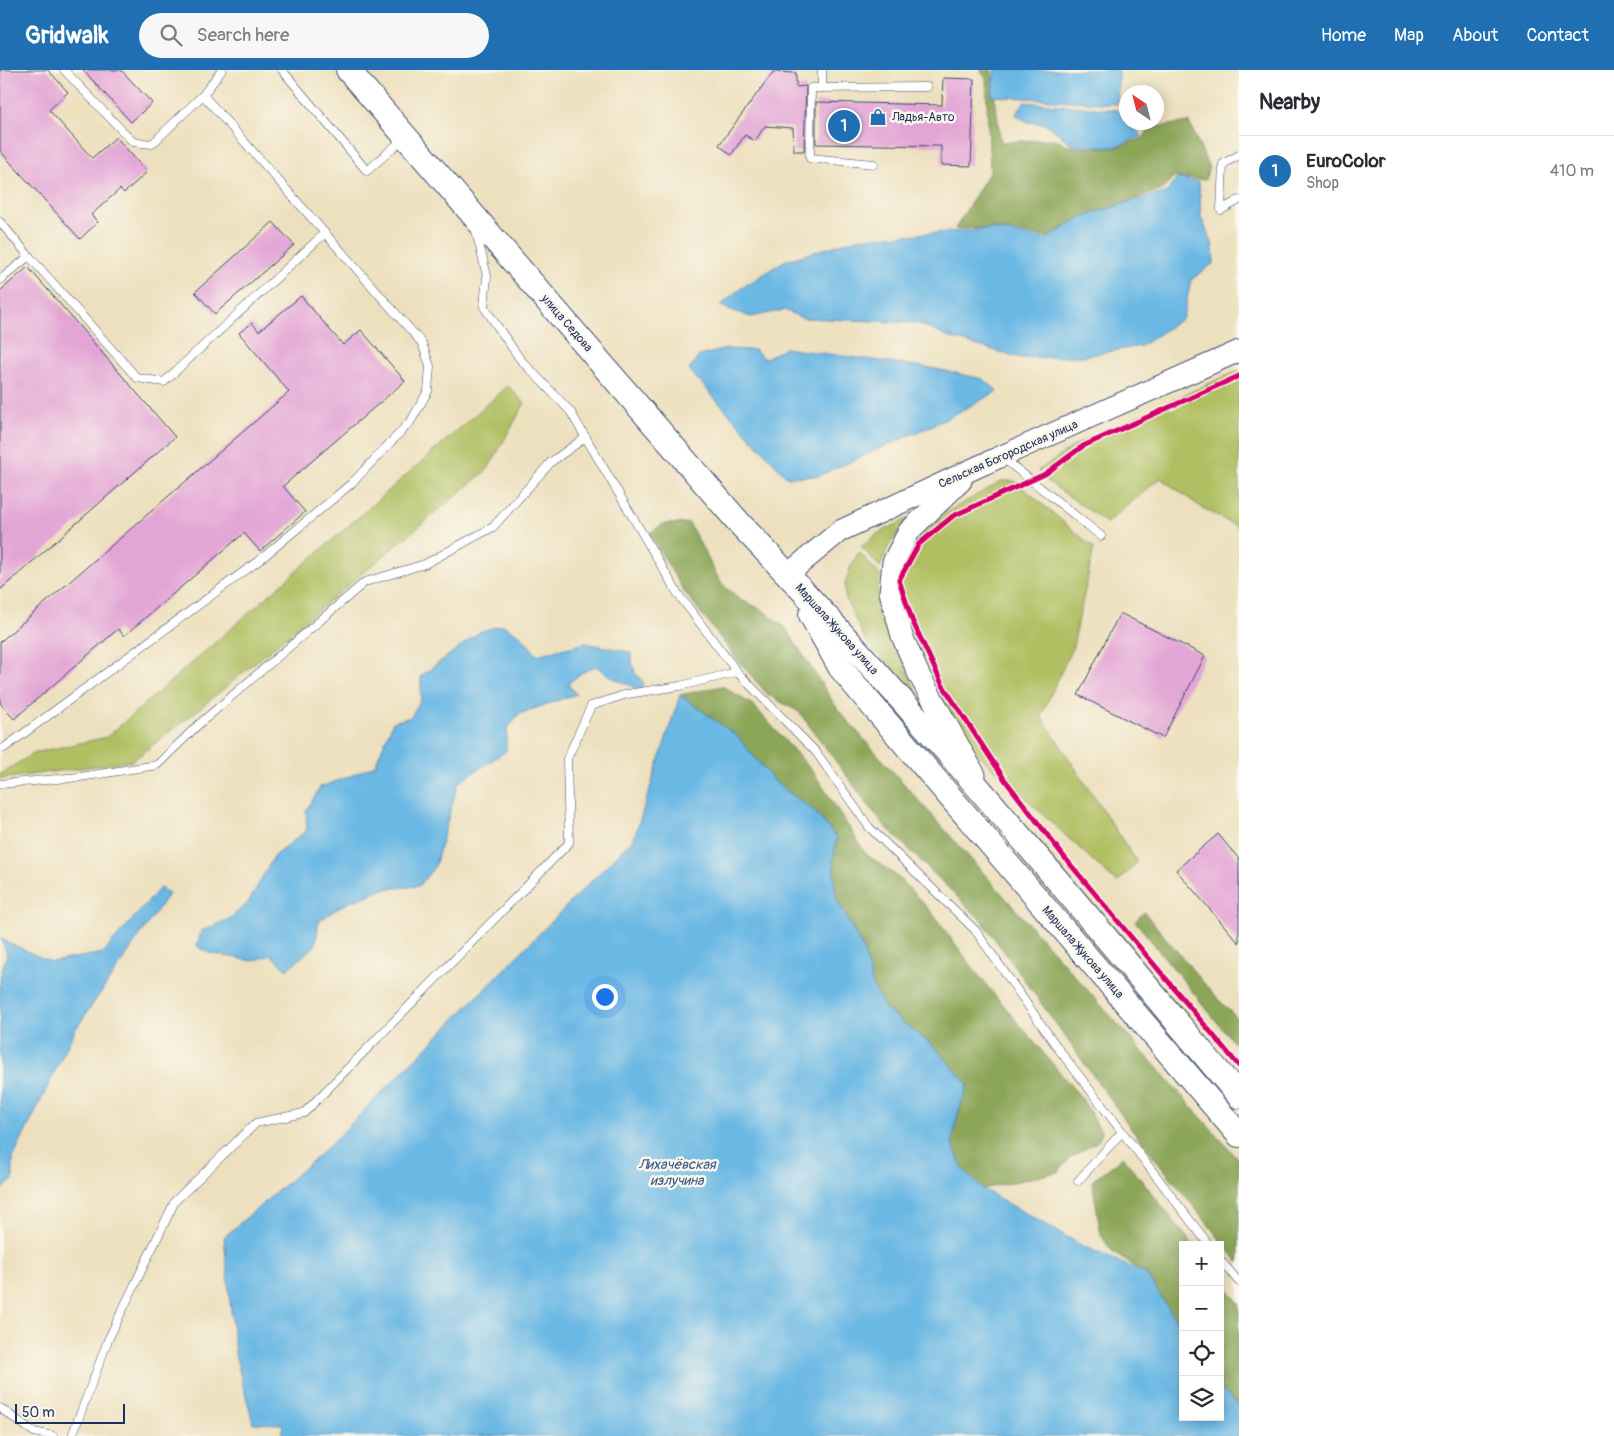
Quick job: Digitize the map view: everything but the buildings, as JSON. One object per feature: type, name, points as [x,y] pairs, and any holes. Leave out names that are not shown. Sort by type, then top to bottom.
[{"type":"main road","name":"улица Седова","points":[[348,70],[740,524],[788,574]]},
{"type":"main road","name":"Сельская Богородская улица","points":[[788,574],[840,531],[1001,456],[1237,354]]},
{"type":"main road","points":[[975,468],[909,531],[893,562],[890,592],[902,636],[919,675],[987,797]]},
{"type":"main road","name":"Маршала Жукова улица","points":[[788,574],[987,797],[1239,1096]]},
{"type":"main road","name":"Маршала Жукова улица","points":[[788,574],[840,667],[1239,1135]]},
{"type":"lane","points":[[64,70],[133,142],[152,144],[203,95],[222,70]]},
{"type":"lane","points":[[282,70],[368,171],[405,136]]},
{"type":"lane","points":[[822,70],[822,88]]},
{"type":"lane","points":[[874,164],[810,158],[811,88],[927,87]]},
{"type":"lane","points":[[0,749],[4,748],[261,559],[352,483],[411,422],[428,391],[430,366],[422,343],[203,95]]},
{"type":"lane","points":[[1239,155],[1224,164],[1221,210],[1239,200]]},
{"type":"lane","points":[[472,214],[487,276],[484,307],[520,360],[570,411],[678,594],[737,672],[816,752],[869,828],[975,930],[1057,1047],[1206,1241]]},
{"type":"lane","points":[[0,222],[137,378],[164,382],[325,233]]},
{"type":"lane","points":[[0,280],[29,256]]},
{"type":"lane","points":[[0,784],[80,777],[157,765],[198,725],[365,582],[425,564],[494,527],[551,462],[586,437]]},
{"type":"lane","points":[[1001,456],[1101,536]]},
{"type":"lane","points":[[72,1436],[108,1340],[176,1201],[256,1123],[304,1112],[569,843],[568,759],[591,706],[627,694],[680,686],[737,672]]},
{"type":"lane","points":[[1078,1181],[1122,1132]]},
{"type":"lane","points":[[1224,1265],[1239,1282]]},
{"type":"lane","points":[[0,1408],[34,1432],[53,1436]]},
{"type":"green space","points":[[980,70],[991,70],[1001,142],[1054,139],[1073,147],[1114,148],[1143,138],[1149,130],[1164,130],[1164,126],[1189,122],[1209,167],[1205,180],[1174,177],[1162,190],[1080,217],[1047,237],[992,228],[955,229],[990,171],[986,79]]},
{"type":"green space","points":[[1239,370],[1239,528],[1201,507],[1160,478],[1107,523],[1047,481],[1038,471],[1077,444]]},
{"type":"green space","points":[[508,386],[525,403],[488,469],[198,710],[132,761],[0,779],[0,774],[34,753],[107,737]]},
{"type":"green space","points":[[1002,481],[1015,481],[1094,548],[1073,646],[1041,716],[1137,862],[1117,883],[964,741],[897,606],[899,565],[916,540],[945,513]]},
{"type":"green space","points":[[909,518],[888,547],[880,567],[861,547],[877,534]]},
{"type":"green space","points":[[689,523],[721,583],[741,600],[761,609],[785,627],[839,711],[1239,1160],[1239,1263],[1224,1244],[1224,1241],[1221,1241],[1130,1127],[982,921],[881,822],[799,712],[768,695],[739,662],[683,590],[649,533],[664,524]]},
{"type":"green space","points":[[859,552],[880,575],[877,589],[881,615],[924,707],[865,640],[845,597],[845,584],[851,566]]},
{"type":"green space","points":[[722,686],[753,705],[814,773],[866,854],[898,877],[929,909],[983,981],[1083,1100],[1102,1133],[1098,1141],[1069,1159],[1058,1172],[983,1189],[963,1169],[952,1143],[958,1113],[968,1085],[935,1047],[886,1010],[873,987],[863,949],[836,898],[833,860],[837,838],[814,811],[774,781],[737,736],[680,695]]},
{"type":"green space","points":[[1144,912],[1213,994],[1239,1020],[1239,1049],[1135,921]]},
{"type":"green space","points":[[1123,1157],[1190,1241],[1179,1241],[1179,1325],[1146,1274],[1113,1253],[1101,1235],[1092,1181]]},
{"type":"green space","points":[[1224,1285],[1239,1303],[1239,1406],[1224,1392]]},
{"type":"water","points":[[994,70],[1119,70],[1117,104],[992,96]]},
{"type":"water","points":[[1024,102],[1117,110],[1119,112],[1119,130],[1136,130],[1142,136],[1114,147],[1073,145],[1046,124],[1028,122],[1016,115]]},
{"type":"water","points":[[1177,178],[1199,182],[1201,217],[1213,245],[1214,263],[1191,280],[1183,318],[1141,346],[1084,356],[1021,358],[947,337],[918,323],[802,318],[784,310],[751,317],[720,306],[737,291],[784,261],[860,238],[992,229],[1046,239],[1080,218],[1167,192]]},
{"type":"water","points":[[785,348],[931,368],[983,379],[998,391],[942,421],[818,476],[787,477],[689,370],[699,356],[726,349],[755,350],[764,359]]},
{"type":"water","points":[[503,625],[521,636],[537,655],[586,643],[630,652],[635,673],[644,683],[641,690],[615,679],[595,666],[580,674],[568,684],[576,694],[519,714],[507,729],[506,751],[458,783],[435,866],[419,886],[384,889],[343,905],[319,921],[315,946],[287,969],[271,955],[253,961],[209,953],[197,946],[201,931],[229,919],[248,903],[274,856],[307,830],[306,811],[320,787],[375,765],[393,722],[411,717],[421,699],[421,676],[481,631]]},
{"type":"water","name":"Лихачёвская излучина","points":[[680,695],[737,736],[774,781],[814,811],[837,838],[833,860],[836,898],[863,949],[873,987],[886,1010],[935,1047],[968,1085],[958,1113],[952,1143],[963,1169],[983,1189],[1083,1246],[1146,1274],[1179,1325],[1179,1421],[1224,1421],[1224,1392],[1239,1406],[1239,1436],[281,1436],[283,1424],[253,1423],[235,1354],[224,1237],[326,1149],[634,838]]},
{"type":"water","points":[[160,888],[169,893],[75,1030],[13,1158],[13,1180],[0,1191],[0,977],[7,954],[1,939],[51,962],[103,953]]},
{"type":"cycle path","points":[[1239,376],[1083,446],[1045,474],[953,516],[919,544],[899,580],[912,620],[942,684],[1005,780],[1065,858],[1239,1066]]},
{"type":"place","name":"Ладья-Авто","points":[[878,117]]},
{"type":"place","name":"EuroColor","points":[[844,126]]}]
